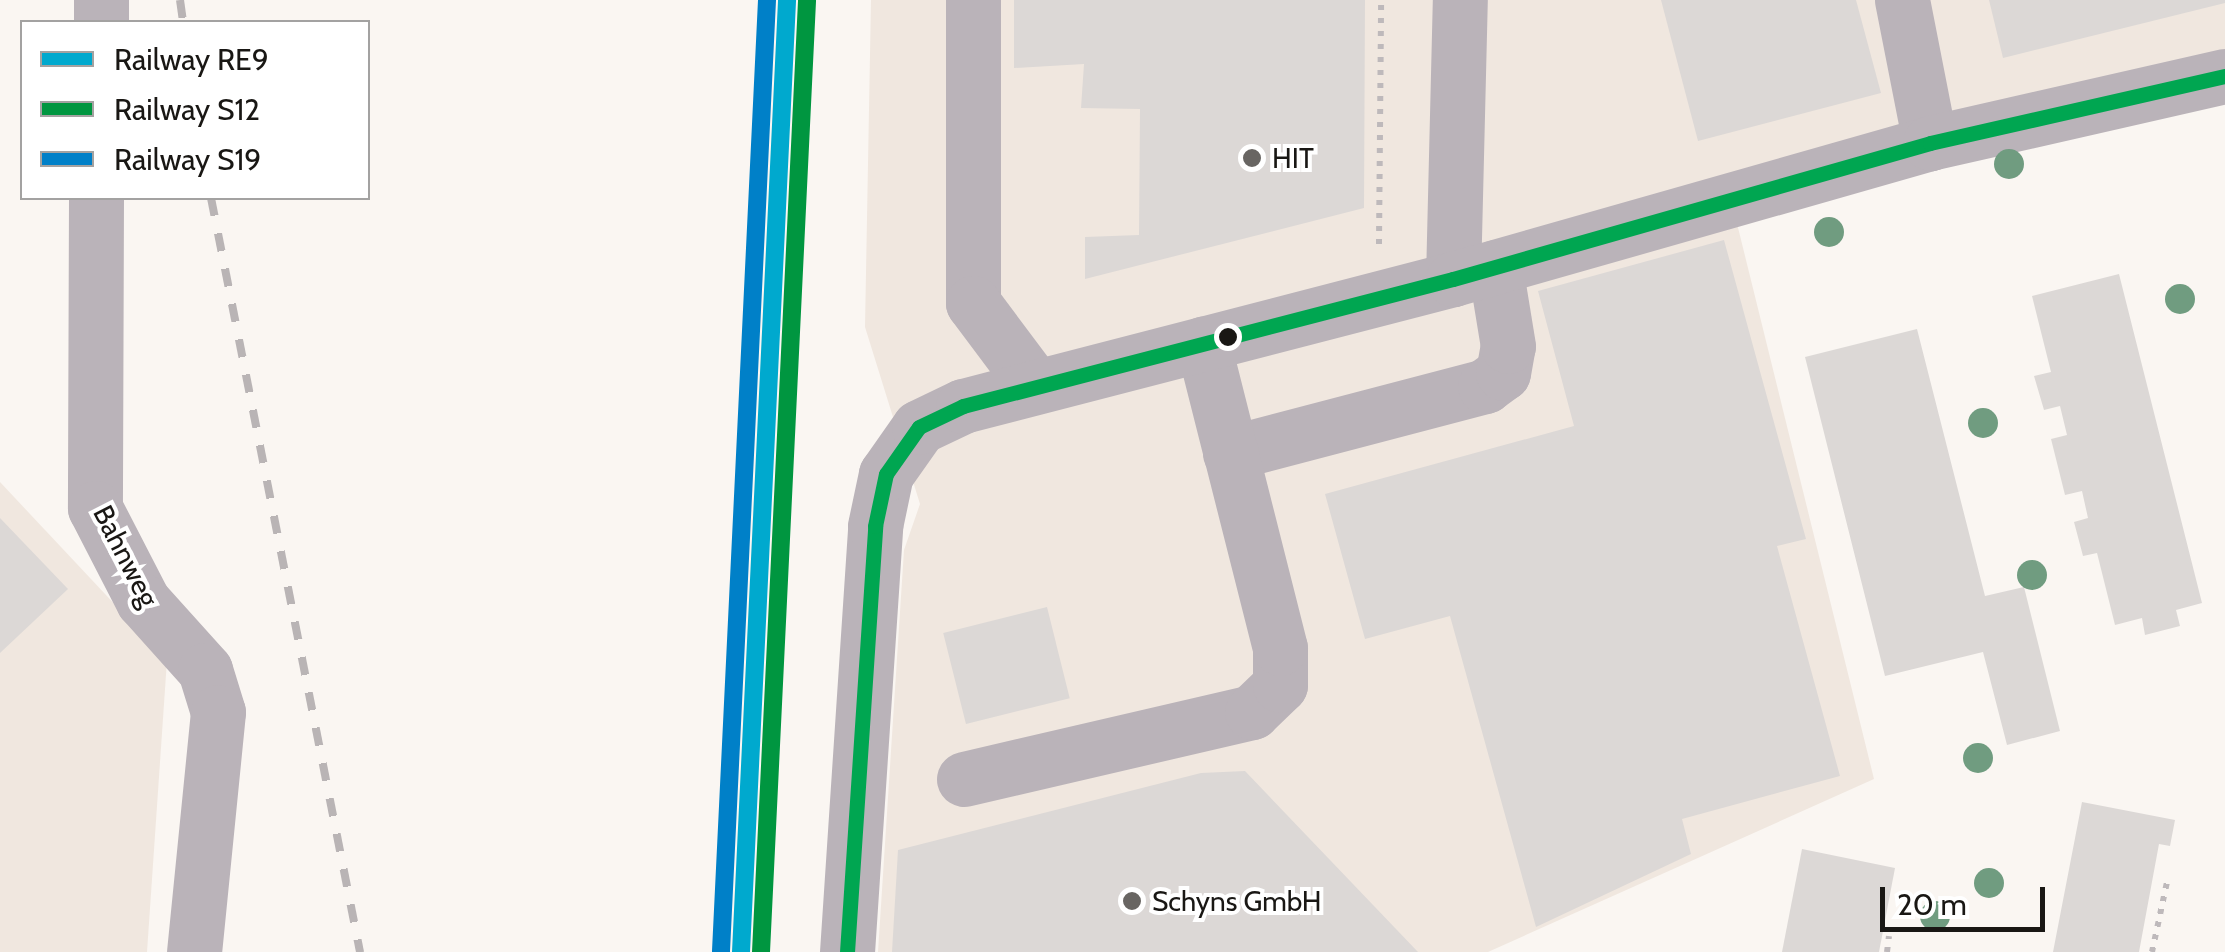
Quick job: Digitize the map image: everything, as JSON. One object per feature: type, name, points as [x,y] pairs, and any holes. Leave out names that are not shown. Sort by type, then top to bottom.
[{"type":"street","points":[[973,0],[973,303],[1034,386]]},
{"type":"street","points":[[1230,452],[1485,386],[1503,373],[1508,346],[1474,273],[1460,0]]},
{"type":"street","points":[[1902,0],[1930,143]]},
{"type":"street","points":[[847,952],[875,526],[886,474],[919,427],[1034,386],[1474,273],[1930,143],[2225,76]]},
{"type":"street","name":"Bahnweg","points":[[96,200],[96,508],[143,601],[206,670],[218,712],[194,952]]},
{"type":"street","points":[[964,779],[1252,712],[1280,684],[1280,648],[1203,344]]},
{"type":"path","points":[[1379,298],[1381,0]]},
{"type":"path","points":[[2152,952],[2167,882]]},
{"type":"path","points":[[1886,952],[1890,936]]},
{"type":"shaded area","points":[[871,0],[2225,0],[2225,63],[1728,187],[1874,779],[1488,952],[878,952],[904,550],[920,504],[865,327]]},
{"type":"shaded area","points":[[0,482],[167,660],[147,952],[0,952]]},
{"type":"building","name":"HIT","points":[[1014,0],[1365,0],[1364,208],[1085,279],[1085,237],[1139,235],[1140,109],[1081,108],[1084,64],[1014,68]]},
{"type":"building","points":[[1661,0],[1856,0],[1881,93],[1698,141]]},
{"type":"building","points":[[1989,0],[2225,0],[2225,3],[2003,58]]},
{"type":"building","points":[[1724,240],[1806,539],[1777,546],[1840,776],[1682,819],[1691,854],[1536,927],[1450,616],[1365,639],[1325,494],[1574,426],[1538,291]]},
{"type":"building","points":[[2119,274],[2202,603],[2176,610],[2180,626],[2145,635],[2142,618],[2115,625],[2097,553],[2083,556],[2074,522],[2088,518],[2082,491],[2065,495],[2051,439],[2067,435],[2060,406],[2044,410],[2034,376],[2051,372],[2032,296]]},
{"type":"building","points":[[1917,329],[1985,596],[2024,587],[2060,731],[2007,745],[1983,652],[1885,676],[1805,357]]},
{"type":"building","points":[[0,518],[68,589],[0,653]]},
{"type":"building","points":[[1047,607],[1070,698],[966,724],[943,633]]},
{"type":"building","name":"Schyns GmbH","points":[[1245,771],[1418,952],[892,952],[898,850],[1201,773]]},
{"type":"building","points":[[2082,802],[2175,820],[2170,846],[2159,844],[2139,952],[2053,952]]},
{"type":"building","points":[[1802,849],[1895,868],[1879,952],[1782,952]]},
{"type":"railway","points":[[180,0],[183,20]]},
{"type":"railway","points":[[211,200],[360,952]]},
{"type":"rail line","name":"S19","points":[[721,951],[767,0]]},
{"type":"rail line","name":"RE9","points":[[741,952],[787,0]]},
{"type":"rail line","name":"S12","points":[[761,952],[807,1]]},
{"type":"transit line","points":[[847,952],[875,526],[886,474],[919,427],[963,406],[1453,279],[1930,143],[2225,76]]},
{"type":"place","name":"HIT","points":[[1252,158]]},
{"type":"place","name":"Schyns GmbH","points":[[1132,901]]}]
